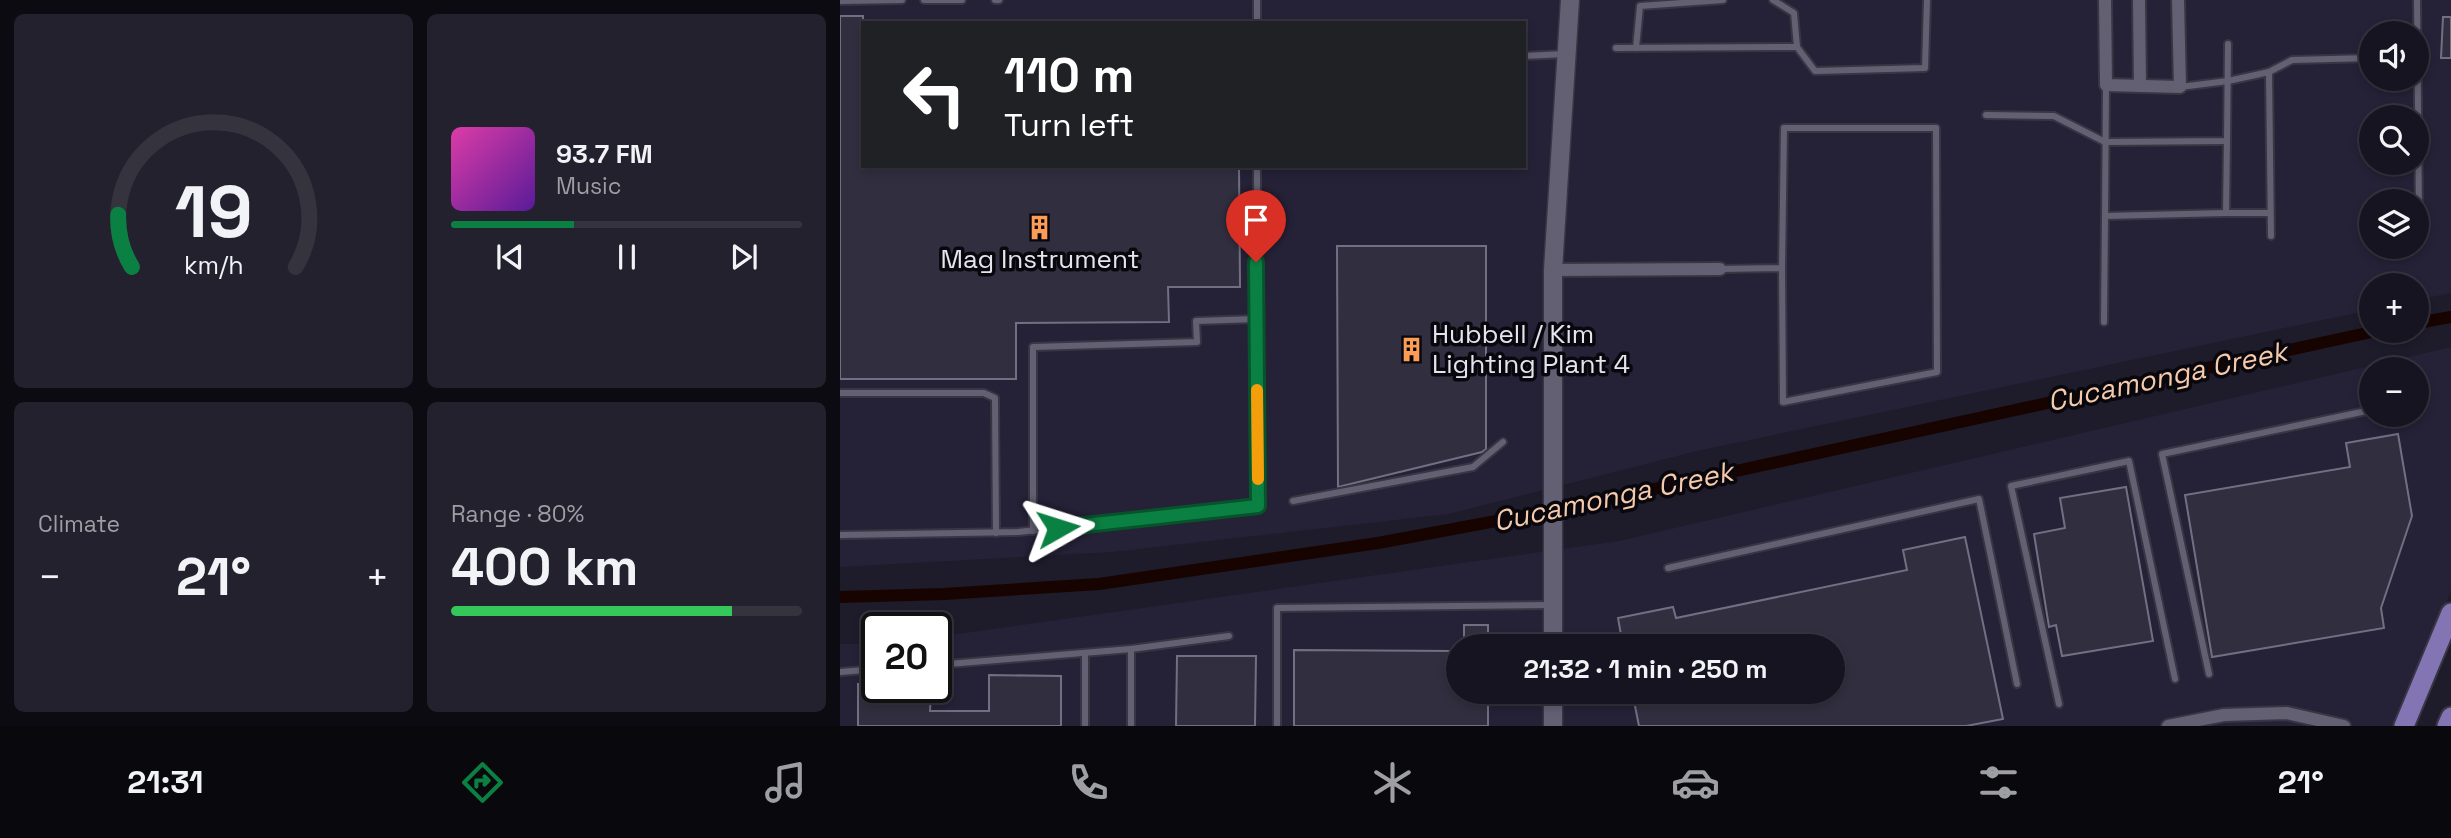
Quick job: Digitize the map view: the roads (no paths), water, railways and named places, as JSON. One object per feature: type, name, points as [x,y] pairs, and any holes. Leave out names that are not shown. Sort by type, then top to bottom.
[{"type":"main road","points":[[2404,726],[2451,613]]},
{"type":"main road","points":[[2447,726],[2451,717]]},
{"type":"street","points":[[1553,634],[1553,270],[1570,0]]},
{"type":"street","points":[[2105,0],[2106,85],[2180,87],[2178,0]]},
{"type":"street","points":[[2138,0],[2140,86]]},
{"type":"street","points":[[1553,270],[1720,270]]},
{"type":"street","points":[[1553,704],[1553,726]]},
{"type":"street","points":[[2168,726],[2224,715],[2287,713],[2344,726]]},
{"type":"lane","points":[[840,1],[902,0]]},
{"type":"lane","points":[[924,0],[961,0]]},
{"type":"lane","points":[[1257,0],[1257,21]]},
{"type":"lane","points":[[1636,48],[1640,6],[1723,0]]},
{"type":"lane","points":[[1773,0],[1794,13],[1797,47],[1815,71],[1924,68],[1927,0]]},
{"type":"lane","points":[[2417,0],[2419,189]]},
{"type":"lane","points":[[2226,213],[2228,44]]},
{"type":"lane","points":[[1616,48],[1797,47]]},
{"type":"lane","points":[[1526,56],[1566,54]]},
{"type":"lane","points":[[2180,87],[2269,72],[2292,60],[2359,58]]},
{"type":"lane","points":[[2269,72],[2270,236]]},
{"type":"lane","points":[[2104,322],[2106,85]]},
{"type":"lane","points":[[1986,115],[2054,116],[2105,142],[2227,141]]},
{"type":"lane","points":[[1784,128],[1936,128],[1937,372],[1783,402],[1782,268],[1784,128]]},
{"type":"lane","points":[[840,535],[1034,531],[1258,506],[1256,168]]},
{"type":"lane","points":[[2105,216],[2270,213]]},
{"type":"lane","points":[[1720,270],[1782,268]]},
{"type":"lane","points":[[1034,531],[1033,347],[1197,342],[1196,321],[1256,319]]},
{"type":"lane","points":[[840,393],[984,393],[996,398],[996,533]]},
{"type":"lane","points":[[2209,674],[2162,454],[2359,413]]},
{"type":"lane","points":[[1293,501],[1473,467],[1503,442]]},
{"type":"lane","points":[[2059,704],[2011,486],[2129,461],[2175,679]]},
{"type":"lane","points":[[1668,568],[1979,499],[2017,684]]},
{"type":"lane","points":[[1277,726],[1277,608],[1553,606]]},
{"type":"lane","points":[[952,664],[1131,649],[1230,636]]},
{"type":"lane","points":[[1131,649],[1131,726]]},
{"type":"lane","points":[[1085,653],[1085,726]]},
{"type":"lane","points":[[840,672],[861,670]]},
{"type":"waterway","name":"Cucamonga Creek","points":[[2429,321],[2451,317]]},
{"type":"waterway","name":"Cucamonga Creek","points":[[840,597],[944,594],[1099,584],[1378,543],[1581,505],[2359,335]]},
{"type":"place","name":"Mag Instrument","points":[[1040,227]]},
{"type":"place","name":"Hubbell / Kim Lighting Plant 4","points":[[1412,349]]}]
